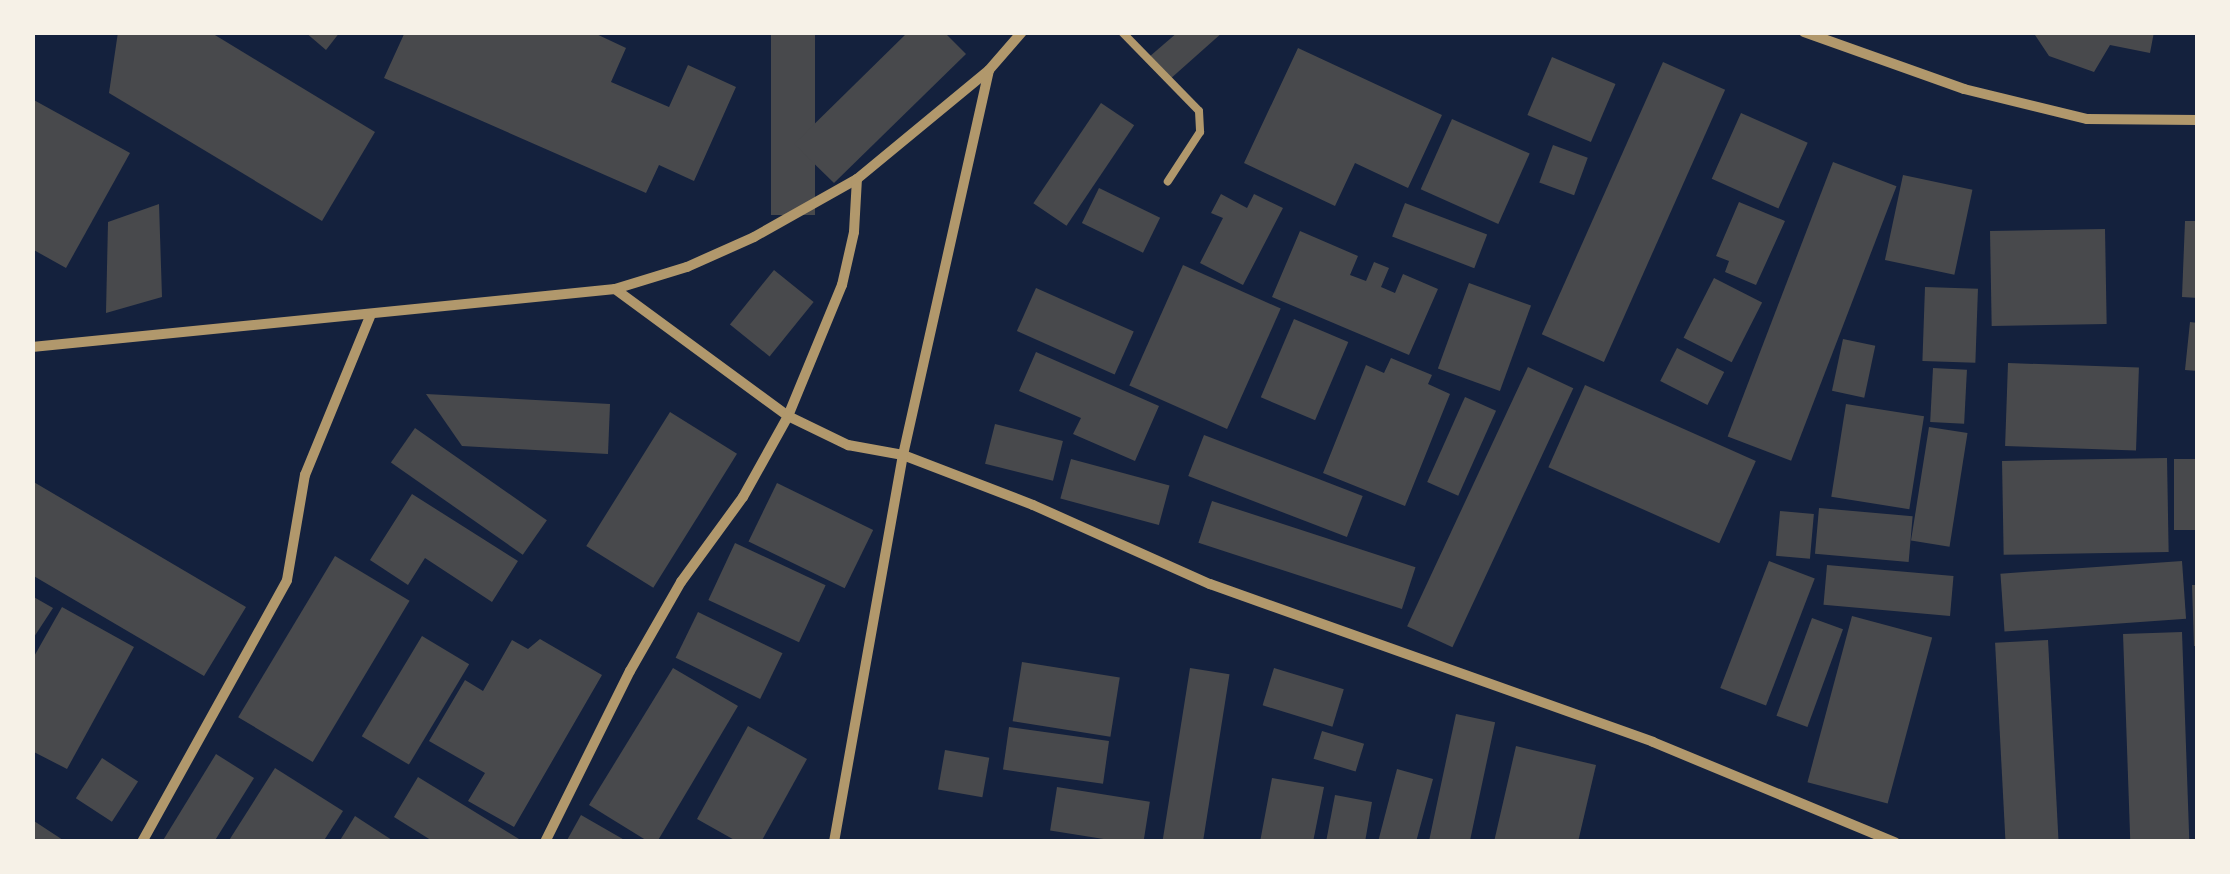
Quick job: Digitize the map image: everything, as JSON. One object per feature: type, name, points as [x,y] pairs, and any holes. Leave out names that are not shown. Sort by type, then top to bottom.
[{"type":"street","points":[[32,347],[615,289],[687,267],[754,237],[858,178],[989,70],[1022,32]]},
{"type":"street","points":[[1804,32],[1964,89],[2087,119],[2198,120]]},
{"type":"street","points":[[834,842],[903,455],[989,70]]},
{"type":"street","points":[[546,842],[630,671],[681,582],[743,497],[788,416],[842,285],[854,232],[858,178]]},
{"type":"street","points":[[615,289],[788,416],[848,446],[903,455],[1033,505],[1210,584],[1653,742],[1895,842]]},
{"type":"street","points":[[142,842],[287,580],[305,475],[371,314]]},
{"type":"lane","points":[[1122,32],[1199,111],[1200,132],[1168,182]]},
{"type":"building","points":[[118,32],[210,32],[375,132],[322,221],[109,93]]},
{"type":"building","points":[[305,32],[340,32],[326,50]]},
{"type":"building","points":[[405,32],[592,32],[626,48],[611,82],[669,107],[688,65],[736,87],[694,181],[659,165],[646,193],[384,78]]},
{"type":"building","points":[[771,32],[815,32],[815,215],[771,215]]},
{"type":"building","points":[[908,32],[944,32],[966,54],[834,183],[794,144]]},
{"type":"building","points":[[1178,32],[1223,32],[1169,80],[1149,57]]},
{"type":"building","points":[[2033,32],[2154,32],[2150,53],[2110,45],[2094,72],[2049,56]]},
{"type":"building","points":[[1298,48],[1442,115],[1408,188],[1355,163],[1335,206],[1244,163]]},
{"type":"building","points":[[1552,57],[1616,84],[1591,142],[1527,115]]},
{"type":"building","points":[[1663,62],[1725,90],[1604,362],[1542,334]]},
{"type":"building","points":[[32,99],[130,153],[66,268],[32,249]]},
{"type":"building","points":[[1101,103],[1134,125],[1066,226],[1033,203]]},
{"type":"building","points":[[1741,113],[1808,143],[1778,208],[1712,179]]},
{"type":"building","points":[[1452,119],[1530,154],[1498,224],[1421,189]]},
{"type":"building","points":[[1553,145],[1588,158],[1574,195],[1539,183]]},
{"type":"building","points":[[1833,162],[1896,186],[1791,461],[1728,436]]},
{"type":"building","points":[[1903,175],[1972,190],[1954,275],[1885,260]]},
{"type":"building","points":[[1099,188],[1160,218],[1143,253],[1082,223]]},
{"type":"building","points":[[1221,194],[1247,208],[1254,194],[1283,208],[1243,285],[1200,263],[1223,218],[1211,213]]},
{"type":"building","points":[[1739,202],[1785,221],[1756,285],[1725,272],[1729,261],[1716,256]]},
{"type":"building","points":[[1405,203],[1487,235],[1474,268],[1392,237]]},
{"type":"building","points":[[159,204],[162,297],[106,313],[108,222]]},
{"type":"building","points":[[2185,221],[2198,221],[2198,298],[2182,297]]},
{"type":"building","points":[[2105,229],[2107,324],[1992,326],[1990,231]]},
{"type":"building","points":[[1300,231],[1358,256],[1350,275],[1366,281],[1374,262],[1389,268],[1381,287],[1395,293],[1403,274],[1438,289],[1409,355],[1272,297]]},
{"type":"building","points":[[1183,265],[1281,309],[1227,429],[1129,386]]},
{"type":"building","points":[[774,270],[814,302],[770,356],[730,324]]},
{"type":"building","points":[[1714,278],[1762,303],[1732,362],[1684,338]]},
{"type":"building","points":[[1469,283],[1531,306],[1500,391],[1438,369]]},
{"type":"building","points":[[1925,287],[1978,289],[1975,363],[1922,361]]},
{"type":"building","points":[[1036,288],[1134,332],[1115,374],[1017,331]]},
{"type":"building","points":[[1294,319],[1348,342],[1315,420],[1261,397]]},
{"type":"building","points":[[2190,322],[2198,323],[2198,371],[2185,370]]},
{"type":"building","points":[[1843,339],[1875,346],[1864,398],[1832,391]]},
{"type":"building","points":[[1677,348],[1724,372],[1707,405],[1660,381]]},
{"type":"building","points":[[1036,352],[1159,406],[1135,461],[1073,434],[1081,418],[1019,391]]},
{"type":"building","points":[[1391,358],[1432,375],[1428,384],[1450,394],[1405,506],[1323,473],[1366,365],[1384,373]]},
{"type":"building","points":[[2008,363],[2139,368],[2136,451],[2005,446]]},
{"type":"building","points":[[1528,367],[1573,388],[1452,647],[1407,626]]},
{"type":"building","points":[[1933,368],[1967,370],[1964,424],[1930,422]]},
{"type":"building","points":[[1585,385],[1756,461],[1719,543],[1548,467]]},
{"type":"building","points":[[426,394],[610,404],[608,454],[462,446]]},
{"type":"building","points":[[1465,397],[1496,411],[1458,496],[1427,482]]},
{"type":"building","points":[[1846,404],[1924,416],[1909,509],[1831,497]]},
{"type":"building","points":[[670,412],[737,454],[653,588],[586,546]]},
{"type":"building","points":[[995,424],[1063,441],[1053,481],[985,464]]},
{"type":"building","points":[[1929,427],[1968,433],[1950,547],[1911,541]]},
{"type":"building","points":[[415,428],[547,520],[523,555],[391,462]]},
{"type":"building","points":[[1204,435],[1363,496],[1347,537],[1188,476]]},
{"type":"building","points":[[2167,458],[2169,552],[2004,555],[2002,461]]},
{"type":"building","points":[[1071,459],[1170,485],[1159,525],[1060,499]]},
{"type":"building","points":[[2174,459],[2198,459],[2198,530],[2174,530]]},
{"type":"building","points":[[32,481],[246,607],[204,676],[32,575]]},
{"type":"building","points":[[777,483],[873,530],[845,588],[749,541]]},
{"type":"building","points":[[412,494],[518,561],[492,602],[425,558],[408,585],[370,560]]},
{"type":"building","points":[[1212,501],[1416,567],[1402,609],[1198,543]]},
{"type":"building","points":[[1819,508],[1913,516],[1909,562],[1815,554]]},
{"type":"building","points":[[1780,511],[1814,514],[1810,559],[1776,556]]},
{"type":"building","points":[[735,543],[826,585],[799,642],[708,600]]},
{"type":"building","points":[[335,556],[410,601],[313,762],[238,717]]},
{"type":"building","points":[[1769,561],[1815,579],[1766,706],[1720,688]]},
{"type":"building","points":[[2182,561],[2186,619],[2004,632],[2000,574]]},
{"type":"building","points":[[1827,565],[1954,576],[1950,616],[1824,605]]},
{"type":"building","points":[[2192,585],[2198,585],[2198,646],[2194,646]]},
{"type":"building","points":[[32,596],[53,608],[32,640]]},
{"type":"building","points":[[62,607],[134,647],[67,769],[32,751],[32,660]]},
{"type":"building","points":[[698,612],[782,653],[760,699],[676,658]]},
{"type":"building","points":[[1852,616],[1932,637],[1888,804],[1807,782]]},
{"type":"building","points":[[1812,618],[1843,629],[1807,727],[1776,716]]},
{"type":"building","points":[[2182,632],[2189,842],[2130,842],[2123,634]]},
{"type":"building","points":[[422,636],[469,664],[409,765],[362,736]]},
{"type":"building","points":[[540,639],[602,675],[514,827],[468,801],[485,773],[429,741],[465,680],[483,691],[512,640],[528,649]]},
{"type":"building","points":[[2048,640],[2059,842],[2006,842],[1995,643]]},
{"type":"building","points":[[1022,662],[1120,677],[1110,737],[1013,721]]},
{"type":"building","points":[[673,668],[738,706],[657,842],[649,842],[589,805]]},
{"type":"building","points":[[1190,668],[1230,674],[1203,842],[1162,842]]},
{"type":"building","points":[[1274,668],[1344,689],[1332,727],[1263,705]]},
{"type":"building","points":[[1456,714],[1495,722],[1470,842],[1429,841]]},
{"type":"building","points":[[748,726],[807,759],[761,842],[738,842],[697,819]]},
{"type":"building","points":[[1009,727],[1109,741],[1103,784],[1003,770]]},
{"type":"building","points":[[1322,731],[1364,744],[1356,772],[1314,759]]},
{"type":"building","points":[[1516,746],[1596,765],[1578,842],[1494,842]]},
{"type":"building","points":[[945,750],[989,758],[982,797],[938,789]]},
{"type":"building","points":[[216,754],[254,778],[214,842],[162,842]]},
{"type":"building","points":[[102,758],[138,781],[112,822],[76,798]]},
{"type":"building","points":[[275,768],[343,811],[323,842],[228,842]]},
{"type":"building","points":[[1397,769],[1433,779],[1416,842],[1378,842]]},
{"type":"building","points":[[418,777],[519,839],[434,842],[394,817]]},
{"type":"building","points":[[1272,778],[1324,787],[1313,842],[1260,842]]},
{"type":"building","points":[[1057,787],[1150,802],[1143,842],[1050,830]]},
{"type":"building","points":[[1335,795],[1372,802],[1365,842],[1326,842]]},
{"type":"building","points":[[581,815],[628,842],[566,842]]},
{"type":"building","points":[[355,816],[395,842],[339,842]]},
{"type":"building","points":[[34,821],[66,842],[32,842]]}]
